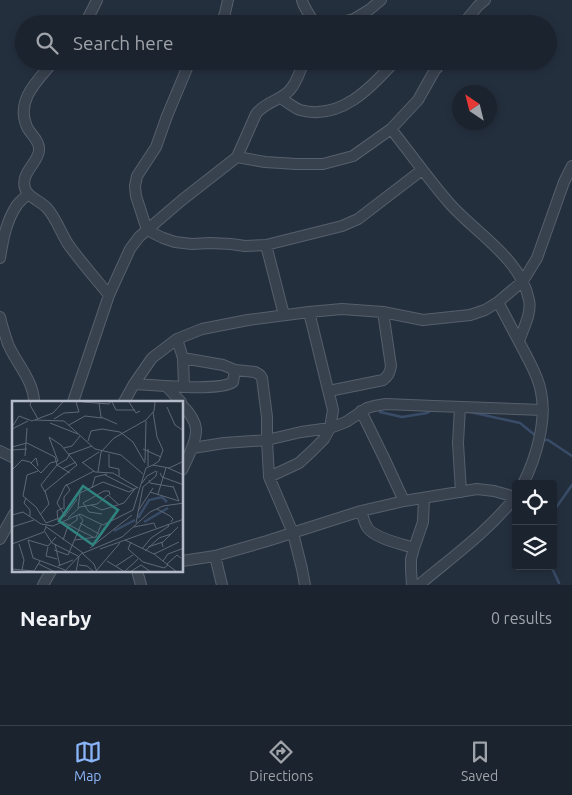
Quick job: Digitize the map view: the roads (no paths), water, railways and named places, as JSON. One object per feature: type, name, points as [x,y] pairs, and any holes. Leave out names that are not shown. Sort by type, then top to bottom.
[{"type":"street","points":[[90,15],[97,0]]},
{"type":"street","points":[[224,15],[228,0]]},
{"type":"street","points":[[302,0],[310,15]]},
{"type":"street","points":[[362,15],[381,0]]},
{"type":"street","points":[[470,15],[485,0]]},
{"type":"street","points":[[47,70],[27,96],[23,107],[27,127],[38,143],[40,151],[37,159],[30,166],[24,187],[28,194],[49,210],[68,243],[109,295]]},
{"type":"street","points":[[186,70],[156,147],[137,176],[134,186],[147,230],[163,238],[192,244],[266,245],[342,226],[358,220],[422,170]]},
{"type":"street","points":[[73,401],[109,295],[130,249],[147,230],[237,157],[256,114],[261,108],[281,98],[290,90],[300,70]]},
{"type":"street","points":[[281,98],[299,110],[320,112],[338,108],[357,98],[376,83],[387,70]]},
{"type":"street","points":[[237,157],[273,163],[322,164],[353,156],[391,128],[418,100],[432,70]]},
{"type":"street","points":[[391,128],[422,170],[461,216],[500,252],[514,267],[523,281],[529,306],[519,341]]},
{"type":"street","points":[[125,401],[152,358],[177,339],[202,329],[248,320],[342,309],[383,312],[423,320],[455,318],[477,313],[498,302],[523,281],[538,258],[564,182],[572,166]]},
{"type":"street","points":[[0,258],[2,243],[9,221],[18,204],[28,194]]},
{"type":"street","points":[[266,245],[284,316]]},
{"type":"street","points":[[498,302],[532,367],[541,391],[543,410],[541,429],[535,456],[525,480]]},
{"type":"street","points":[[269,477],[299,463],[324,439],[330,428],[332,410],[329,391],[309,312]]},
{"type":"street","points":[[329,391],[383,380],[388,376],[391,366],[383,312]]},
{"type":"street","points":[[0,317],[8,343],[27,377],[34,401]]},
{"type":"street","points":[[177,339],[184,358],[184,387]]},
{"type":"street","points":[[184,358],[223,365],[235,370],[255,372],[262,378],[267,417],[269,477],[293,533],[305,585]]},
{"type":"street","points":[[134,384],[184,387],[229,385],[233,382],[235,370]]},
{"type":"street","points":[[166,386],[179,401]]},
{"type":"street","points":[[192,448],[224,443],[267,440],[300,432],[330,428],[346,422],[374,406],[386,404],[543,410]]},
{"type":"street","points":[[184,407],[193,419],[196,430],[192,448],[184,466]]},
{"type":"street","points":[[460,407],[458,443],[461,492]]},
{"type":"street","points":[[361,412],[404,501]]},
{"type":"street","points":[[0,451],[12,457]]},
{"type":"street","points":[[184,561],[215,556],[362,511],[404,501],[477,489],[512,495]]},
{"type":"street","points":[[412,585],[411,569],[414,548],[424,522],[424,498]]},
{"type":"street","points":[[419,585],[489,526],[512,499]]},
{"type":"street","points":[[362,511],[370,532],[393,542],[414,548]]},
{"type":"street","points":[[0,539],[12,518]]},
{"type":"street","points":[[215,556],[222,585]]},
{"type":"street","points":[[43,585],[50,572]]},
{"type":"street","points":[[137,572],[141,585]]},
{"type":"waterway","points":[[380,412],[402,417],[427,413],[432,410]]},
{"type":"waterway","points":[[470,412],[520,423],[536,436]]},
{"type":"waterway","points":[[542,440],[548,440],[572,456]]},
{"type":"waterway","points":[[557,506],[572,485]]},
{"type":"waterway","points":[[553,570],[559,583]]}]
